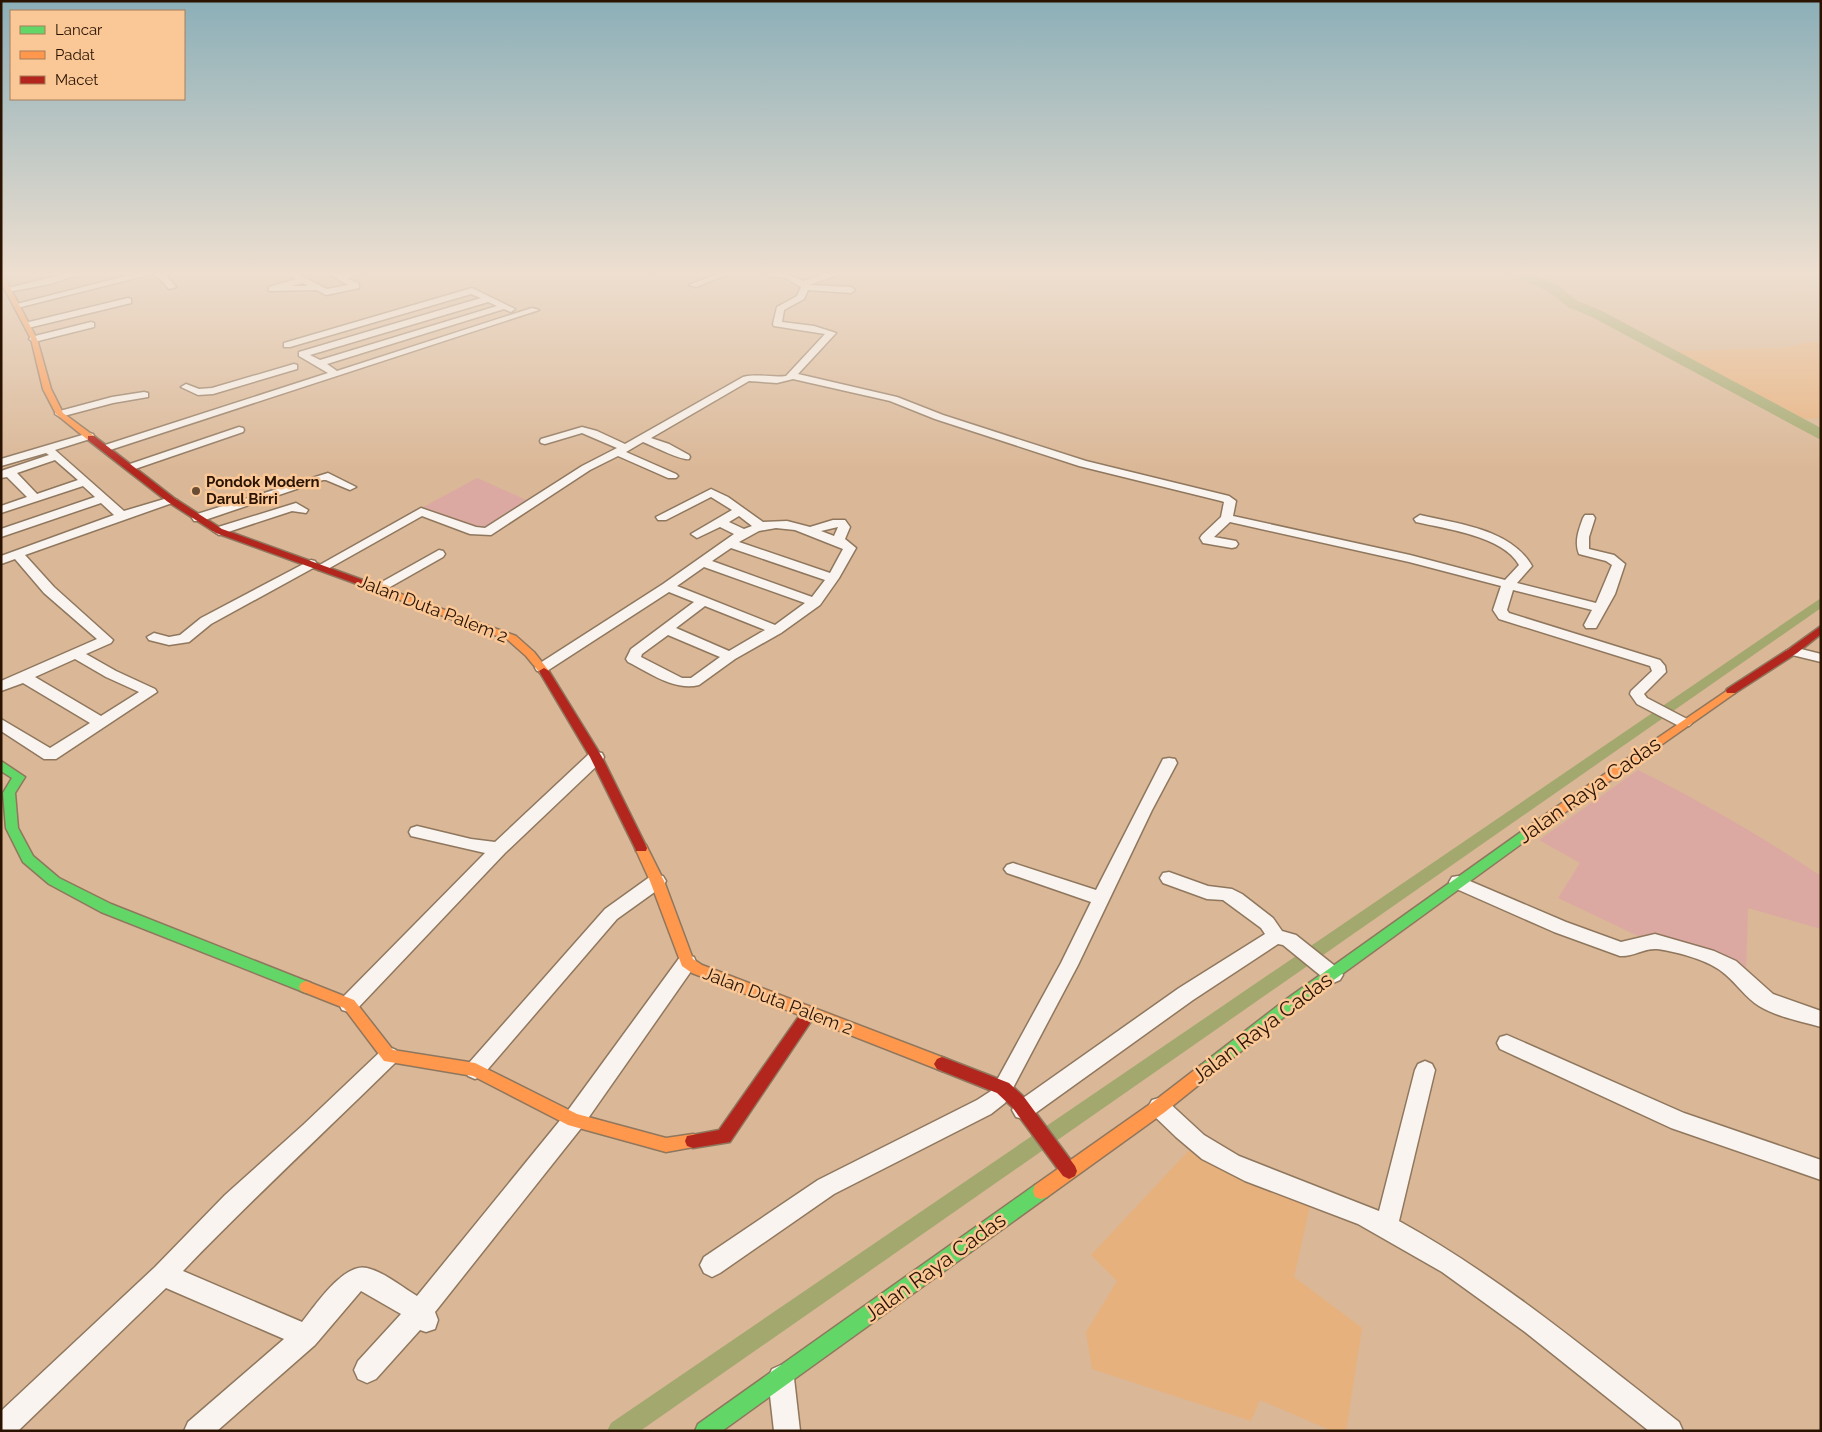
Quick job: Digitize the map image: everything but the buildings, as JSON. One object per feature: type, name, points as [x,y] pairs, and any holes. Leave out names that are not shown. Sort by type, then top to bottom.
[{"type":"street","points":[[34,339],[39,338]]},
{"type":"street","points":[[287,345],[312,338]]},
{"type":"street","points":[[336,374],[302,354],[357,338]]},
{"type":"street","points":[[318,364],[402,338]]},
{"type":"street","points":[[427,338],[435,342]]},
{"type":"street","points":[[106,448],[448,338]]},
{"type":"street","points":[[154,637],[169,641],[184,639],[206,621],[421,512],[474,530],[488,532],[586,468],[622,450],[746,379],[754,377],[783,380],[793,376],[827,338]]},
{"type":"street","name":"Jalan Duta Palem 2","points":[[34,339],[47,389],[60,414],[131,467],[171,500],[198,518],[219,531],[496,631],[512,638],[530,654],[542,668],[596,757],[657,881],[687,962],[697,969],[1003,1088],[1062,1159],[1069,1171]]},
{"type":"street","points":[[186,387],[198,392],[213,391],[294,367]]},
{"type":"street","points":[[275,373],[298,386]]},
{"type":"street","points":[[793,376],[893,399],[939,417],[1084,464],[1225,498],[1230,501],[1227,518],[1206,538],[1207,540],[1232,544]]},
{"type":"street","points":[[60,414],[112,400],[144,395]]},
{"type":"street","points":[[131,467],[239,430]]},
{"type":"street","points":[[545,441],[582,430],[594,433],[672,476]]},
{"type":"street","points":[[1,463],[89,436]]},
{"type":"street","points":[[642,438],[666,446],[684,457]]},
{"type":"street","points":[[47,448],[122,516]]},
{"type":"street","points":[[5,474],[58,456]]},
{"type":"street","points":[[5,474],[35,499]]},
{"type":"street","points":[[198,518],[323,476],[328,476],[350,487]]},
{"type":"street","points":[[1,510],[84,482]]},
{"type":"street","points":[[662,517],[711,492],[731,502],[739,511],[760,526]]},
{"type":"street","points":[[1,533],[102,499]]},
{"type":"street","points":[[1,560],[171,500]]},
{"type":"street","points":[[219,531],[290,508],[296,507],[302,510]]},
{"type":"street","points":[[697,534],[739,511]]},
{"type":"street","points":[[1227,518],[1340,542],[1509,583],[1600,608]]},
{"type":"street","points":[[1589,518],[1584,537],[1583,551],[1616,560],[1619,564],[1608,594],[1591,625]]},
{"type":"street","points":[[1420,519],[1500,542],[1519,554],[1526,566],[1509,583],[1500,610],[1504,616],[1655,663],[1658,666],[1659,672],[1637,694],[1642,701],[1680,722]]},
{"type":"street","points":[[720,522],[743,534]]},
{"type":"street","points":[[810,531],[840,523],[844,526],[838,541]]},
{"type":"street","points":[[542,668],[668,587],[743,534],[760,526],[793,525],[838,541],[850,548],[833,578],[815,602],[776,630],[730,656],[694,682],[679,682],[633,658],[636,652],[703,601]]},
{"type":"street","points":[[730,543],[833,578]]},
{"type":"street","points":[[1,687],[106,640],[49,590],[17,554]]},
{"type":"street","points":[[378,588],[439,554]]},
{"type":"street","points":[[702,562],[815,602]]},
{"type":"street","points":[[668,587],[776,630]]},
{"type":"street","points":[[666,629],[730,656]]},
{"type":"street","name":"Jalan Raya Cadas","points":[[705,1431],[1159,1107],[1293,1002],[1328,971],[1458,882],[1680,722],[1793,651],[1821,629]]},
{"type":"street","points":[[1793,651],[1821,658]]},
{"type":"street","points":[[1,724],[50,755],[150,692],[111,674],[76,654]]},
{"type":"street","points":[[24,676],[101,723]]},
{"type":"street","points":[[348,1004],[499,849],[596,757]]},
{"type":"street","points":[[712,1265],[826,1187],[984,1107],[998,1097],[1102,899],[1144,810],[1169,764]]},
{"type":"street","points":[[1,765],[19,777],[9,793],[12,828],[28,859],[54,881],[106,908],[348,1004],[389,1056],[475,1070],[574,1120],[666,1144],[724,1137],[809,1013]]},
{"type":"street","points":[[417,832],[471,845],[499,849]]},
{"type":"street","points":[[1013,869],[1102,899]]},
{"type":"street","points":[[1169,878],[1207,892],[1226,894],[1246,906],[1282,938],[1328,971]]},
{"type":"street","points":[[475,1070],[612,914],[657,881]]},
{"type":"street","points":[[1458,882],[1560,927],[1620,949],[1628,950],[1641,942],[1655,941],[1720,962],[1731,968],[1767,1001],[1821,1019]]},
{"type":"street","points":[[1023,1110],[1077,1074],[1186,994],[1282,938]]},
{"type":"street","points":[[367,1370],[423,1316],[574,1120],[687,962]]},
{"type":"street","points":[[1507,1042],[1679,1121],[1821,1170]]},
{"type":"street","points":[[1,1429],[162,1275],[233,1203],[311,1132],[389,1056]]},
{"type":"street","points":[[1386,1226],[1425,1070]]},
{"type":"street","points":[[1159,1107],[1207,1150],[1225,1160],[1252,1173],[1356,1212],[1386,1226],[1487,1288],[1670,1431]]},
{"type":"street","points":[[162,1275],[306,1336]]},
{"type":"street","points":[[197,1431],[306,1336],[350,1284],[358,1278],[366,1279],[423,1316]]},
{"type":"street","points":[[781,1377],[787,1431]]},
{"type":"shaded area","points":[[1809,342],[1821,342],[1821,418],[1804,419],[1676,351],[1782,348]]},
{"type":"shaded area","points":[[477,478],[533,503],[477,534],[416,511]]},
{"type":"shaded area","points":[[1638,770],[1731,820],[1821,876],[1821,929],[1748,908],[1746,973],[1657,945],[1558,898],[1580,863],[1539,840]]},
{"type":"shaded area","points":[[1193,1146],[1311,1202],[1294,1277],[1362,1328],[1346,1431],[1332,1431],[1260,1400],[1251,1421],[1092,1369],[1086,1332],[1117,1281],[1091,1255]]},
{"type":"waterway","points":[[1641,338],[1821,435]]},
{"type":"waterway","points":[[619,1431],[1821,602]]},
{"type":"traffic: fast","points":[[1,765],[19,777],[9,793],[12,828],[28,859],[54,881],[106,908],[306,987]]},
{"type":"traffic: fast","points":[[1206,1070],[1293,1002],[1553,815]]},
{"type":"traffic: fast","points":[[705,1431],[1041,1191]]},
{"type":"traffic: slow","points":[[33,338],[47,389],[60,414],[91,438]]},
{"type":"traffic: slow","points":[[371,586],[512,638],[530,654],[544,671]]},
{"type":"traffic: slow","points":[[1553,815],[1731,691]]},
{"type":"traffic: slow","points":[[641,848],[657,881],[687,962],[697,969],[942,1064]]},
{"type":"traffic: slow","points":[[306,987],[349,1004],[389,1056],[475,1070],[574,1120],[666,1145],[693,1141]]},
{"type":"traffic: slow","points":[[1041,1191],[1159,1107],[1206,1070]]},
{"type":"traffic: jam","points":[[91,438],[171,500],[219,531],[371,586]]},
{"type":"traffic: jam","points":[[1731,691],[1793,651],[1821,629]]},
{"type":"traffic: jam","points":[[544,671],[596,757],[641,848]]},
{"type":"traffic: jam","points":[[693,1141],[724,1137],[809,1013]]},
{"type":"traffic: jam","points":[[942,1064],[1003,1088],[1018,1102],[1069,1171]]},
{"type":"place","name":"Pondok Modern Darul Birri","points":[[196,491]]}]
